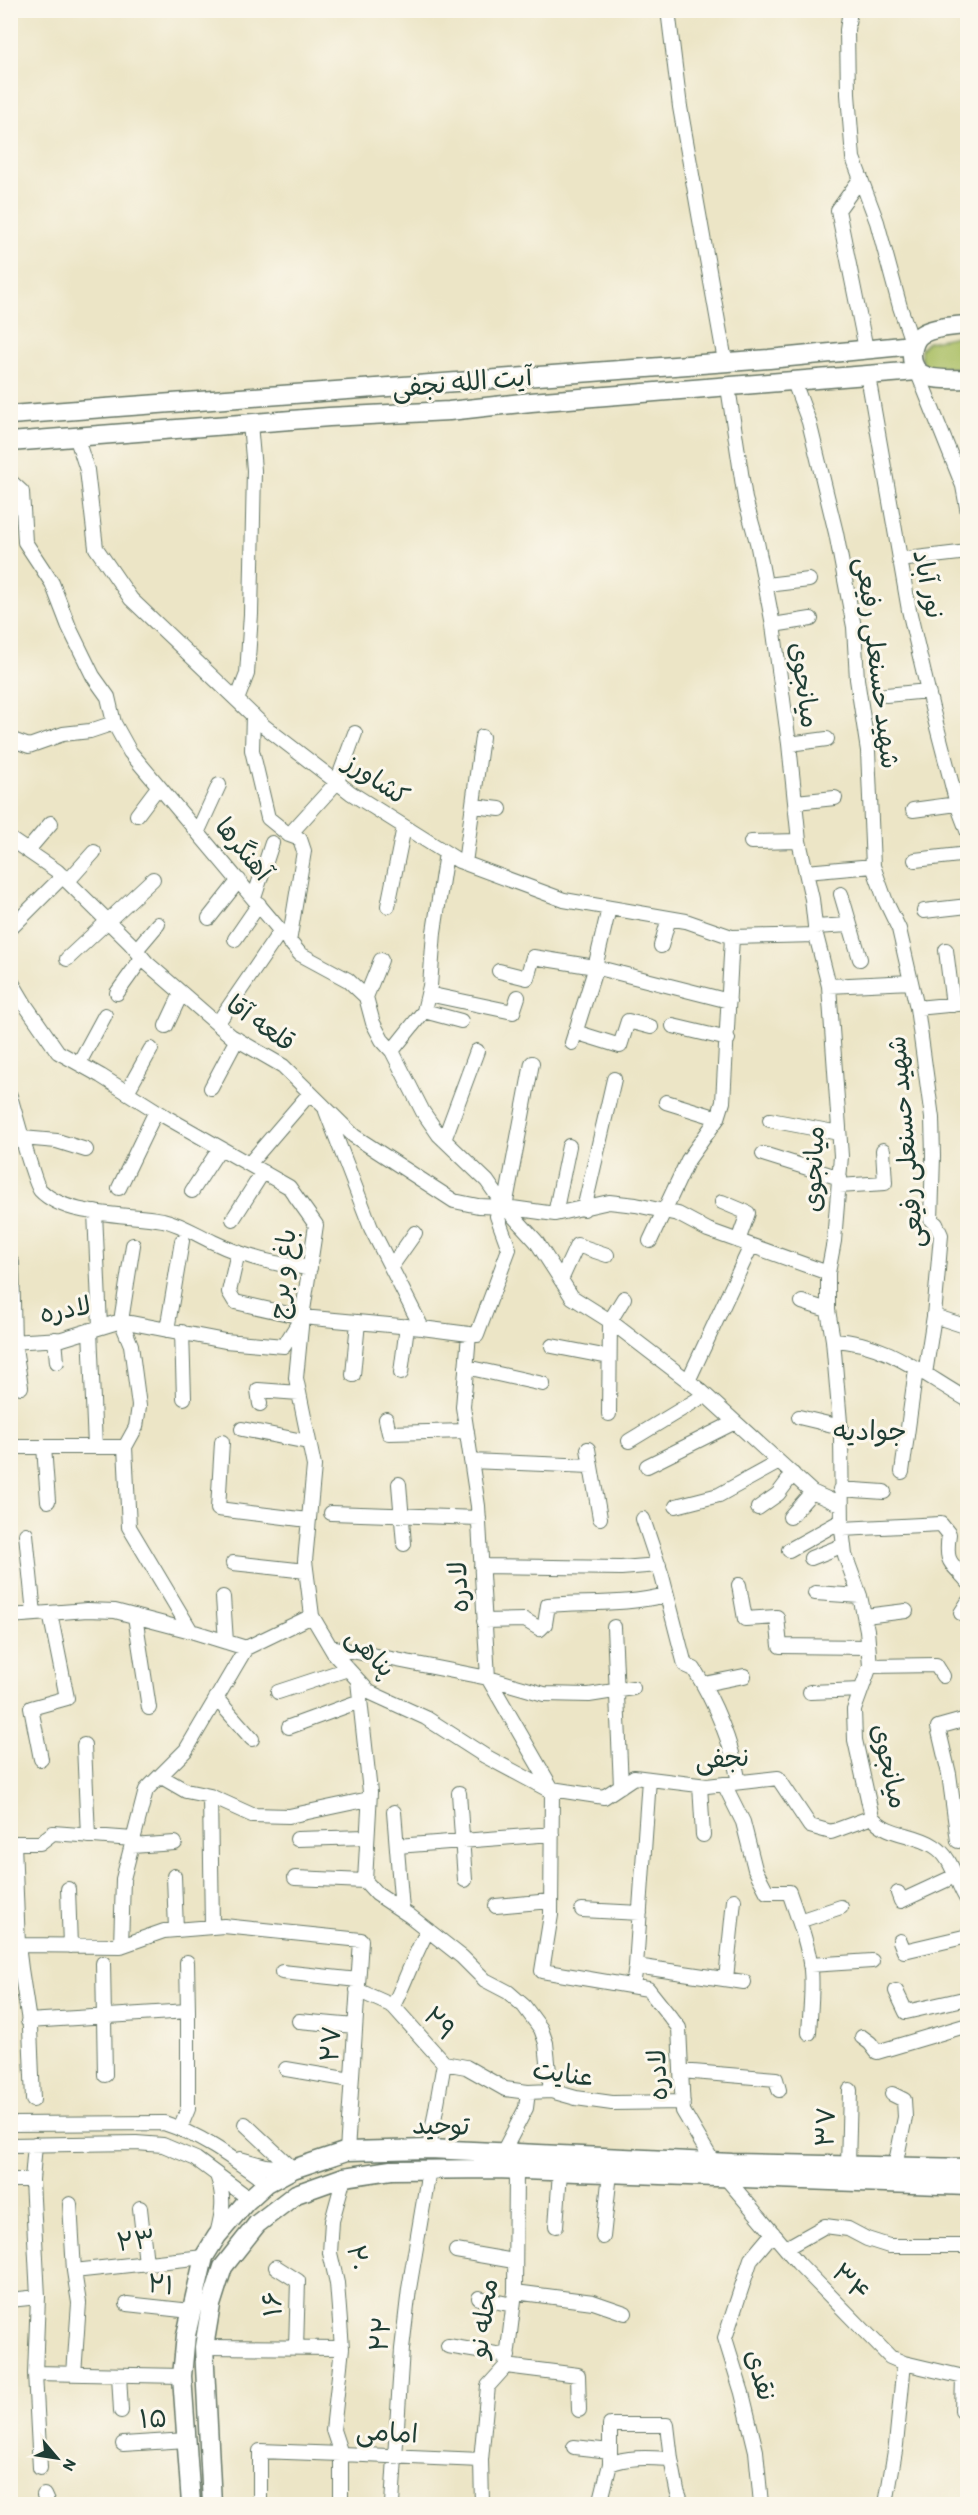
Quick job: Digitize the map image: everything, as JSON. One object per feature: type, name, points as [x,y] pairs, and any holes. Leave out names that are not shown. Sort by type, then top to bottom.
[{"type":"main road","points":[[947,328],[968,317]]},
{"type":"main road","points":[[965,380],[936,379],[917,371],[912,357],[914,345],[924,332],[968,325]]},
{"type":"main road","name":"آیت الله نجفی","points":[[10,415],[914,345]]},
{"type":"main road","points":[[887,348],[895,359],[892,373]]},
{"type":"main road","name":"آیت الله نجفی","points":[[10,442],[250,423],[449,411],[531,402],[917,371]]},
{"type":"main road","points":[[379,387],[380,415]]},
{"type":"main road","points":[[358,388],[361,416]]},
{"type":"main road","name":"توحید","points":[[191,2505],[182,2376],[186,2335],[204,2257],[217,2236],[250,2199],[267,2183],[293,2169],[347,2151],[429,2149],[503,2152],[726,2178],[968,2186]]},
{"type":"main road","name":"توحید","points":[[212,2505],[204,2347],[210,2305],[223,2267],[257,2224],[296,2194],[344,2177],[390,2170],[610,2173],[645,2167],[713,2162],[968,2168]]},
{"type":"street","points":[[668,10],[681,107],[725,361]]},
{"type":"street","points":[[850,10],[847,30],[848,94],[853,158],[877,222],[900,307],[914,345]]},
{"type":"street","points":[[861,178],[838,210],[866,350]]},
{"type":"street","points":[[917,371],[963,486],[968,513]]},
{"type":"street","name":"نور آباد","points":[[868,375],[899,560],[928,691],[957,804],[968,833]]},
{"type":"street","name":"شهید حسنعلی رفیعی","points":[[794,382],[809,422],[855,627],[857,679],[868,751],[873,866],[899,929],[917,1008],[932,1118],[931,1220],[936,1224],[941,1235],[934,1316],[902,1472]]},
{"type":"street","name":"میانجوی","points":[[728,387],[745,499],[766,585],[773,625],[799,841],[829,986],[839,1133],[839,1182],[828,1274],[828,1310],[841,1427],[841,1525],[844,1545],[861,1596],[870,1666],[854,1710],[855,1740],[872,1817],[879,1826],[934,1845]]},
{"type":"street","points":[[237,700],[247,674],[251,614],[254,470],[250,423]]},
{"type":"street","name":"کشاورز","points":[[76,436],[87,470],[96,548],[131,599],[253,715],[337,782],[404,827],[465,864],[564,900],[686,921],[732,937],[816,931],[849,925]]},
{"type":"street","name":"آهنگرها","points":[[10,481],[22,492],[25,542],[52,583],[69,627],[93,676],[108,697],[114,723],[129,752],[300,954],[348,980],[366,997]]},
{"type":"street","points":[[899,560],[968,552]]},
{"type":"street","points":[[766,585],[809,580]]},
{"type":"street","points":[[773,625],[812,619]]},
{"type":"street","points":[[886,695],[928,691]]},
{"type":"street","points":[[217,1024],[285,937],[304,851],[300,839],[289,835],[268,818],[252,750],[253,715]]},
{"type":"street","points":[[10,739],[29,746],[63,734],[90,731],[114,723]]},
{"type":"street","points":[[289,835],[337,782],[355,733]]},
{"type":"street","points":[[465,864],[482,737]]},
{"type":"street","points":[[789,744],[827,739]]},
{"type":"street","points":[[198,831],[219,786]]},
{"type":"street","points":[[137,815],[158,787]]},
{"type":"street","points":[[795,802],[835,798]]},
{"type":"street","points":[[914,810],[957,804]]},
{"type":"street","points":[[473,806],[500,810]]},
{"type":"street","points":[[28,850],[51,823]]},
{"type":"street","points":[[388,906],[404,827]]},
{"type":"street","name":"قلعه آقا","points":[[10,839],[65,879],[139,954],[217,1024],[237,1039],[283,1066],[354,1136],[454,1201],[478,1206],[555,1214],[609,1202],[664,1211],[678,1214],[708,1230],[828,1274]]},
{"type":"street","points":[[751,842],[799,841]]},
{"type":"street","points":[[235,939],[257,901],[272,843]]},
{"type":"street","points":[[14,925],[94,852]]},
{"type":"street","points":[[392,1051],[424,1011],[446,853]]},
{"type":"street","points":[[915,860],[968,854]]},
{"type":"street","points":[[806,873],[873,866]]},
{"type":"street","points":[[67,959],[109,923],[153,879]]},
{"type":"street","points":[[209,918],[239,880]]},
{"type":"street","points":[[841,894],[860,959]]},
{"type":"street","points":[[924,911],[968,906]]},
{"type":"street","points":[[609,908],[595,967],[574,1037],[620,1046],[628,1021],[651,1026]]},
{"type":"street","points":[[661,946],[669,918]]},
{"type":"street","points":[[117,993],[158,924]]},
{"type":"street","points":[[650,1242],[688,1160],[717,1118],[723,1102],[732,937]]},
{"type":"street","points":[[946,950],[953,1005]]},
{"type":"street","points":[[499,971],[527,978],[533,957],[595,967],[729,1001]]},
{"type":"street","points":[[381,960],[366,997],[382,1040],[392,1051],[423,1112],[444,1140],[487,1181],[505,1207],[536,1240],[572,1297],[610,1321],[688,1381],[813,1492],[840,1505]]},
{"type":"street","name":"باغ و برج","points":[[10,979],[58,1052],[289,1187],[316,1225],[302,1317],[296,1378],[314,1466],[308,1520],[306,1571],[312,1616]]},
{"type":"street","points":[[829,986],[911,982]]},
{"type":"street","points":[[166,1026],[181,994]]},
{"type":"street","points":[[428,994],[513,1012],[518,997]]},
{"type":"street","points":[[917,1008],[968,1003]]},
{"type":"street","points":[[424,1011],[461,1021]]},
{"type":"street","points":[[79,1064],[105,1015]]},
{"type":"street","points":[[673,1026],[728,1039]]},
{"type":"street","points":[[211,1088],[237,1039]]},
{"type":"street","points":[[127,1092],[151,1049]]},
{"type":"street","points":[[444,1140],[477,1051]]},
{"type":"street","points":[[238,1252],[229,1292],[235,1302],[302,1317],[477,1335],[509,1249],[497,1216],[505,1207],[532,1063]]},
{"type":"street","points":[[584,1209],[614,1079]]},
{"type":"street","points":[[249,1164],[310,1093]]},
{"type":"street","points":[[10,1096],[38,1189],[56,1201],[83,1210],[164,1221],[190,1229],[214,1243],[277,1265],[310,1268]]},
{"type":"street","points":[[666,1102],[717,1118]]},
{"type":"street","points":[[323,1103],[371,1228],[422,1328]]},
{"type":"street","points":[[119,1188],[156,1111]]},
{"type":"street","points":[[770,1120],[839,1133]]},
{"type":"street","points":[[22,1138],[57,1141],[86,1150]]},
{"type":"street","points":[[555,1214],[569,1146]]},
{"type":"street","points":[[192,1191],[220,1148]]},
{"type":"street","points":[[763,1154],[839,1182],[885,1183],[883,1150]]},
{"type":"street","points":[[233,1219],[263,1172]]},
{"type":"street","points":[[688,1381],[745,1244],[748,1212],[722,1202]]},
{"type":"street","points":[[95,1212],[95,1447]]},
{"type":"street","points":[[391,1267],[415,1233]]},
{"type":"street","points":[[167,1330],[182,1241]]},
{"type":"street","points":[[133,1245],[121,1321],[131,1345],[140,1406],[136,1427],[125,1447],[129,1527],[191,1631]]},
{"type":"street","points":[[561,1280],[577,1245],[607,1255]]},
{"type":"street","points":[[12,1263],[12,1342],[21,1387]]},
{"type":"street","points":[[609,1414],[610,1321],[624,1298]]},
{"type":"street","points":[[802,1302],[828,1310]]},
{"type":"street","points":[[934,1316],[968,1327]]},
{"type":"street","name":"لادره","points":[[12,1342],[55,1339],[121,1321],[225,1341],[284,1346],[302,1317]]},
{"type":"street","points":[[353,1375],[358,1322]]},
{"type":"street","points":[[401,1373],[407,1326]]},
{"type":"street","points":[[182,1332],[184,1398]]},
{"type":"street","name":"لادره","points":[[469,1334],[463,1407],[479,1518],[488,1678]]},
{"type":"street","points":[[55,1339],[57,1362]]},
{"type":"street","points":[[833,1340],[870,1345],[968,1400]]},
{"type":"street","points":[[552,1346],[609,1357]]},
{"type":"street","points":[[466,1367],[543,1384]]},
{"type":"street","points":[[260,1404],[258,1390],[299,1393]]},
{"type":"street","points":[[629,1441],[705,1395]]},
{"type":"street","points":[[799,1417],[841,1427]]},
{"type":"street","points":[[386,1419],[389,1433],[466,1431]]},
{"type":"street","points":[[647,1466],[735,1422]]},
{"type":"street","points":[[242,1429],[308,1442]]},
{"type":"street","points":[[222,1442],[218,1509],[308,1520]]},
{"type":"street","points":[[10,1447],[125,1447]]},
{"type":"street","points":[[44,1447],[48,1501]]},
{"type":"street","points":[[588,1449],[600,1518]]},
{"type":"street","points":[[471,1461],[591,1466]]},
{"type":"street","points":[[676,1506],[719,1495],[779,1462]]},
{"type":"street","points":[[758,1508],[778,1494],[793,1474]]},
{"type":"street","points":[[399,1484],[404,1544]]},
{"type":"street","points":[[840,1489],[884,1492]]},
{"type":"street","points":[[790,1517],[813,1492]]},
{"type":"street","points":[[331,1513],[479,1518]]},
{"type":"street","points":[[643,1519],[659,1565],[685,1665],[694,1669],[704,1684],[733,1750],[739,1782]]},
{"type":"street","points":[[789,1550],[841,1525],[941,1524],[949,1534],[946,1554],[950,1564],[968,1582]]},
{"type":"street","points":[[26,1534],[34,1614]]},
{"type":"street","points":[[811,1558],[844,1545]]},
{"type":"street","points":[[233,1563],[306,1571]]},
{"type":"street","points":[[481,1566],[621,1568],[659,1565]]},
{"type":"street","points":[[739,1585],[745,1619],[777,1617],[780,1646],[868,1647]]},
{"type":"street","points":[[815,1593],[861,1596]]},
{"type":"street","points":[[484,1621],[525,1620],[540,1629],[545,1624],[548,1605],[615,1603],[666,1595]]},
{"type":"street","points":[[223,1597],[226,1642]]},
{"type":"street","points":[[10,1616],[115,1611],[246,1648]]},
{"type":"street","points":[[865,1616],[906,1611]]},
{"type":"street","points":[[41,1759],[32,1708],[67,1698],[50,1613]]},
{"type":"street","points":[[135,1616],[149,1708]]},
{"type":"street","points":[[121,1946],[123,1879],[146,1790],[186,1750],[246,1648],[312,1616]]},
{"type":"street","name":"پناهی","points":[[312,1616],[331,1647],[369,1692],[426,1718],[485,1756],[545,1788],[552,1789]]},
{"type":"street","points":[[614,1627],[615,1691],[620,1728],[621,1786]]},
{"type":"street","points":[[331,1647],[488,1678],[544,1694],[589,1695],[633,1688]]},
{"type":"street","points":[[870,1666],[936,1665],[944,1676]]},
{"type":"street","points":[[278,1692],[348,1669]]},
{"type":"street","points":[[704,1684],[744,1676]]},
{"type":"street","points":[[488,1678],[552,1789]]},
{"type":"street","points":[[358,1681],[369,1799],[365,1881]]},
{"type":"street","points":[[810,1692],[861,1690]]},
{"type":"street","points":[[216,1698],[252,1739]]},
{"type":"street","points":[[289,1726],[360,1701]]},
{"type":"street","points":[[934,1845],[963,1841],[938,1727],[963,1720]]},
{"type":"street","points":[[84,1745],[88,1836]]},
{"type":"street","points":[[160,1776],[186,1791],[210,1796],[252,1815],[289,1816],[369,1799]]},
{"type":"street","name":"نجفی","points":[[552,1789],[604,1797],[634,1777],[700,1785],[778,1778],[810,1826],[831,1832],[872,1817]]},
{"type":"street","points":[[633,1986],[649,1779]]},
{"type":"street","points":[[724,1784],[743,1822],[755,1869],[767,1892],[789,1892],[799,1921],[810,1965],[809,2033]]},
{"type":"street","points":[[700,1785],[703,1835]]},
{"type":"street","name":"لادره","points":[[552,1789],[551,1901],[542,1971],[648,1989],[679,2028],[683,2111],[713,2162]]},
{"type":"street","points":[[459,1793],[465,1880]]},
{"type":"street","points":[[18,1945],[121,1946],[164,1931],[212,1927],[210,1796]]},
{"type":"street","points":[[394,1812],[402,1910]]},
{"type":"street","points":[[33,2100],[28,2021],[16,1970],[18,1945],[12,1843],[40,1844],[53,1833],[133,1843],[175,1843]]},
{"type":"street","points":[[397,1845],[552,1834]]},
{"type":"street","points":[[297,1839],[367,1837]]},
{"type":"street","points":[[934,1845],[949,1860],[968,1901]]},
{"type":"street","points":[[174,1876],[177,1930]]},
{"type":"street","points":[[898,1893],[901,1901],[956,1876]]},
{"type":"street","points":[[295,1878],[365,1881],[377,1894],[402,1910],[462,1957],[485,1980],[508,1992],[524,2006],[541,2029],[546,2043],[546,2063],[551,2091]]},
{"type":"street","points":[[68,1888],[70,1946]]},
{"type":"street","points":[[726,1979],[734,1900]]},
{"type":"street","points":[[496,1906],[551,1901]]},
{"type":"street","points":[[799,1921],[841,1906]]},
{"type":"street","points":[[582,1910],[640,1913]]},
{"type":"street","name":"۲۷","points":[[212,1927],[224,1926],[361,1940],[347,2151]]},
{"type":"street","points":[[393,2007],[417,1949],[428,1930]]},
{"type":"street","points":[[900,1941],[904,1951],[968,1936]]},
{"type":"street","points":[[810,1965],[872,1960]]},
{"type":"street","points":[[180,2128],[188,2109],[187,1962]]},
{"type":"street","points":[[103,1963],[105,2074]]},
{"type":"street","points":[[636,1966],[744,1982]]},
{"type":"street","name":"۲۹","points":[[282,1972],[358,1985],[393,2007],[444,2063],[429,2149]]},
{"type":"street","points":[[896,1991],[906,2012],[968,1998]]},
{"type":"street","points":[[28,2021],[189,2011]]},
{"type":"street","points":[[299,2020],[355,2026]]},
{"type":"street","points":[[862,2037],[877,2052],[968,2025]]},
{"type":"street","name":"عنایت","points":[[444,2063],[466,2067],[505,2089],[528,2092],[551,2091],[576,2098],[612,2103],[683,2102]]},
{"type":"street","points":[[286,2069],[351,2080]]},
{"type":"street","points":[[681,2071],[776,2079],[779,2090]]},
{"type":"street","name":"۳۷","points":[[848,2166],[850,2090]]},
{"type":"street","points":[[503,2152],[526,2108],[528,2092]]},
{"type":"street","points":[[892,2094],[904,2100],[905,2117],[895,2167]]},
{"type":"street","points":[[10,2124],[164,2123],[180,2128],[231,2157],[267,2183]]},
{"type":"street","points":[[245,2124],[293,2169]]},
{"type":"street","points":[[10,2145],[136,2142],[163,2145],[196,2159],[250,2199]]},
{"type":"street","points":[[35,2145],[32,2180],[38,2297],[35,2373],[40,2468]]},
{"type":"street","points":[[231,2157],[266,2166],[293,2169]]},
{"type":"street","points":[[217,2173],[223,2174],[229,2171],[231,2157]]},
{"type":"street","name":"۲۲","points":[[392,2505],[402,2349],[409,2289],[429,2170]]},
{"type":"street","name":"محله نو","points":[[482,2505],[481,2460],[488,2386],[507,2361],[514,2299],[516,2170]]},
{"type":"street","points":[[555,2226],[560,2172]]},
{"type":"street","points":[[217,2173],[225,2207],[217,2236]]},
{"type":"street","points":[[603,2237],[610,2173]]},
{"type":"street","name":"۲۰","points":[[341,2454],[333,2430],[342,2348],[339,2291],[330,2253],[332,2221],[344,2177]]},
{"type":"street","name":"۳۴","points":[[726,2178],[786,2248],[890,2357],[904,2363],[965,2378]]},
{"type":"street","points":[[10,2180],[32,2180]]},
{"type":"street","points":[[70,2204],[74,2271],[80,2303],[74,2374]]},
{"type":"street","points":[[140,2208],[146,2263]]},
{"type":"street","points":[[786,2248],[825,2226],[848,2229],[867,2239],[889,2246],[968,2246]]},
{"type":"street","name":"نقدی","points":[[761,2505],[756,2451],[742,2393],[725,2338],[751,2259],[773,2233]]},
{"type":"street","points":[[456,2251],[514,2261]]},
{"type":"street","name":"۲۳","points":[[74,2271],[204,2257]]},
{"type":"street","name":"۱۶","points":[[276,2267],[298,2281],[296,2348]]},
{"type":"street","points":[[10,2300],[38,2297]]},
{"type":"street","points":[[478,2298],[593,2302],[626,2313]]},
{"type":"street","name":"۲۱","points":[[127,2304],[191,2311]]},
{"type":"street","points":[[448,2346],[578,2376],[579,2410]]},
{"type":"street","points":[[204,2347],[342,2348]]},
{"type":"street","points":[[886,2505],[896,2445],[904,2363]]},
{"type":"street","points":[[35,2373],[182,2376]]},
{"type":"street","points":[[119,2374],[121,2411]]},
{"type":"street","points":[[962,2411],[965,2378]]},
{"type":"street","points":[[600,2505],[610,2458],[610,2425],[667,2425],[671,2459],[682,2505]]},
{"type":"street","name":"۱۵","points":[[123,2444],[187,2440]]},
{"type":"street","points":[[574,2447],[610,2458],[671,2459]]},
{"type":"street","points":[[260,2505],[260,2451],[341,2454]]},
{"type":"street","name":"امامی","points":[[341,2505],[341,2454],[481,2460]]},
{"type":"green space","points":[[967,334],[967,369],[925,366],[921,358],[921,349],[928,342]]},
{"type":"district","name":"جوادیه","points":[[870,1430]]}]
